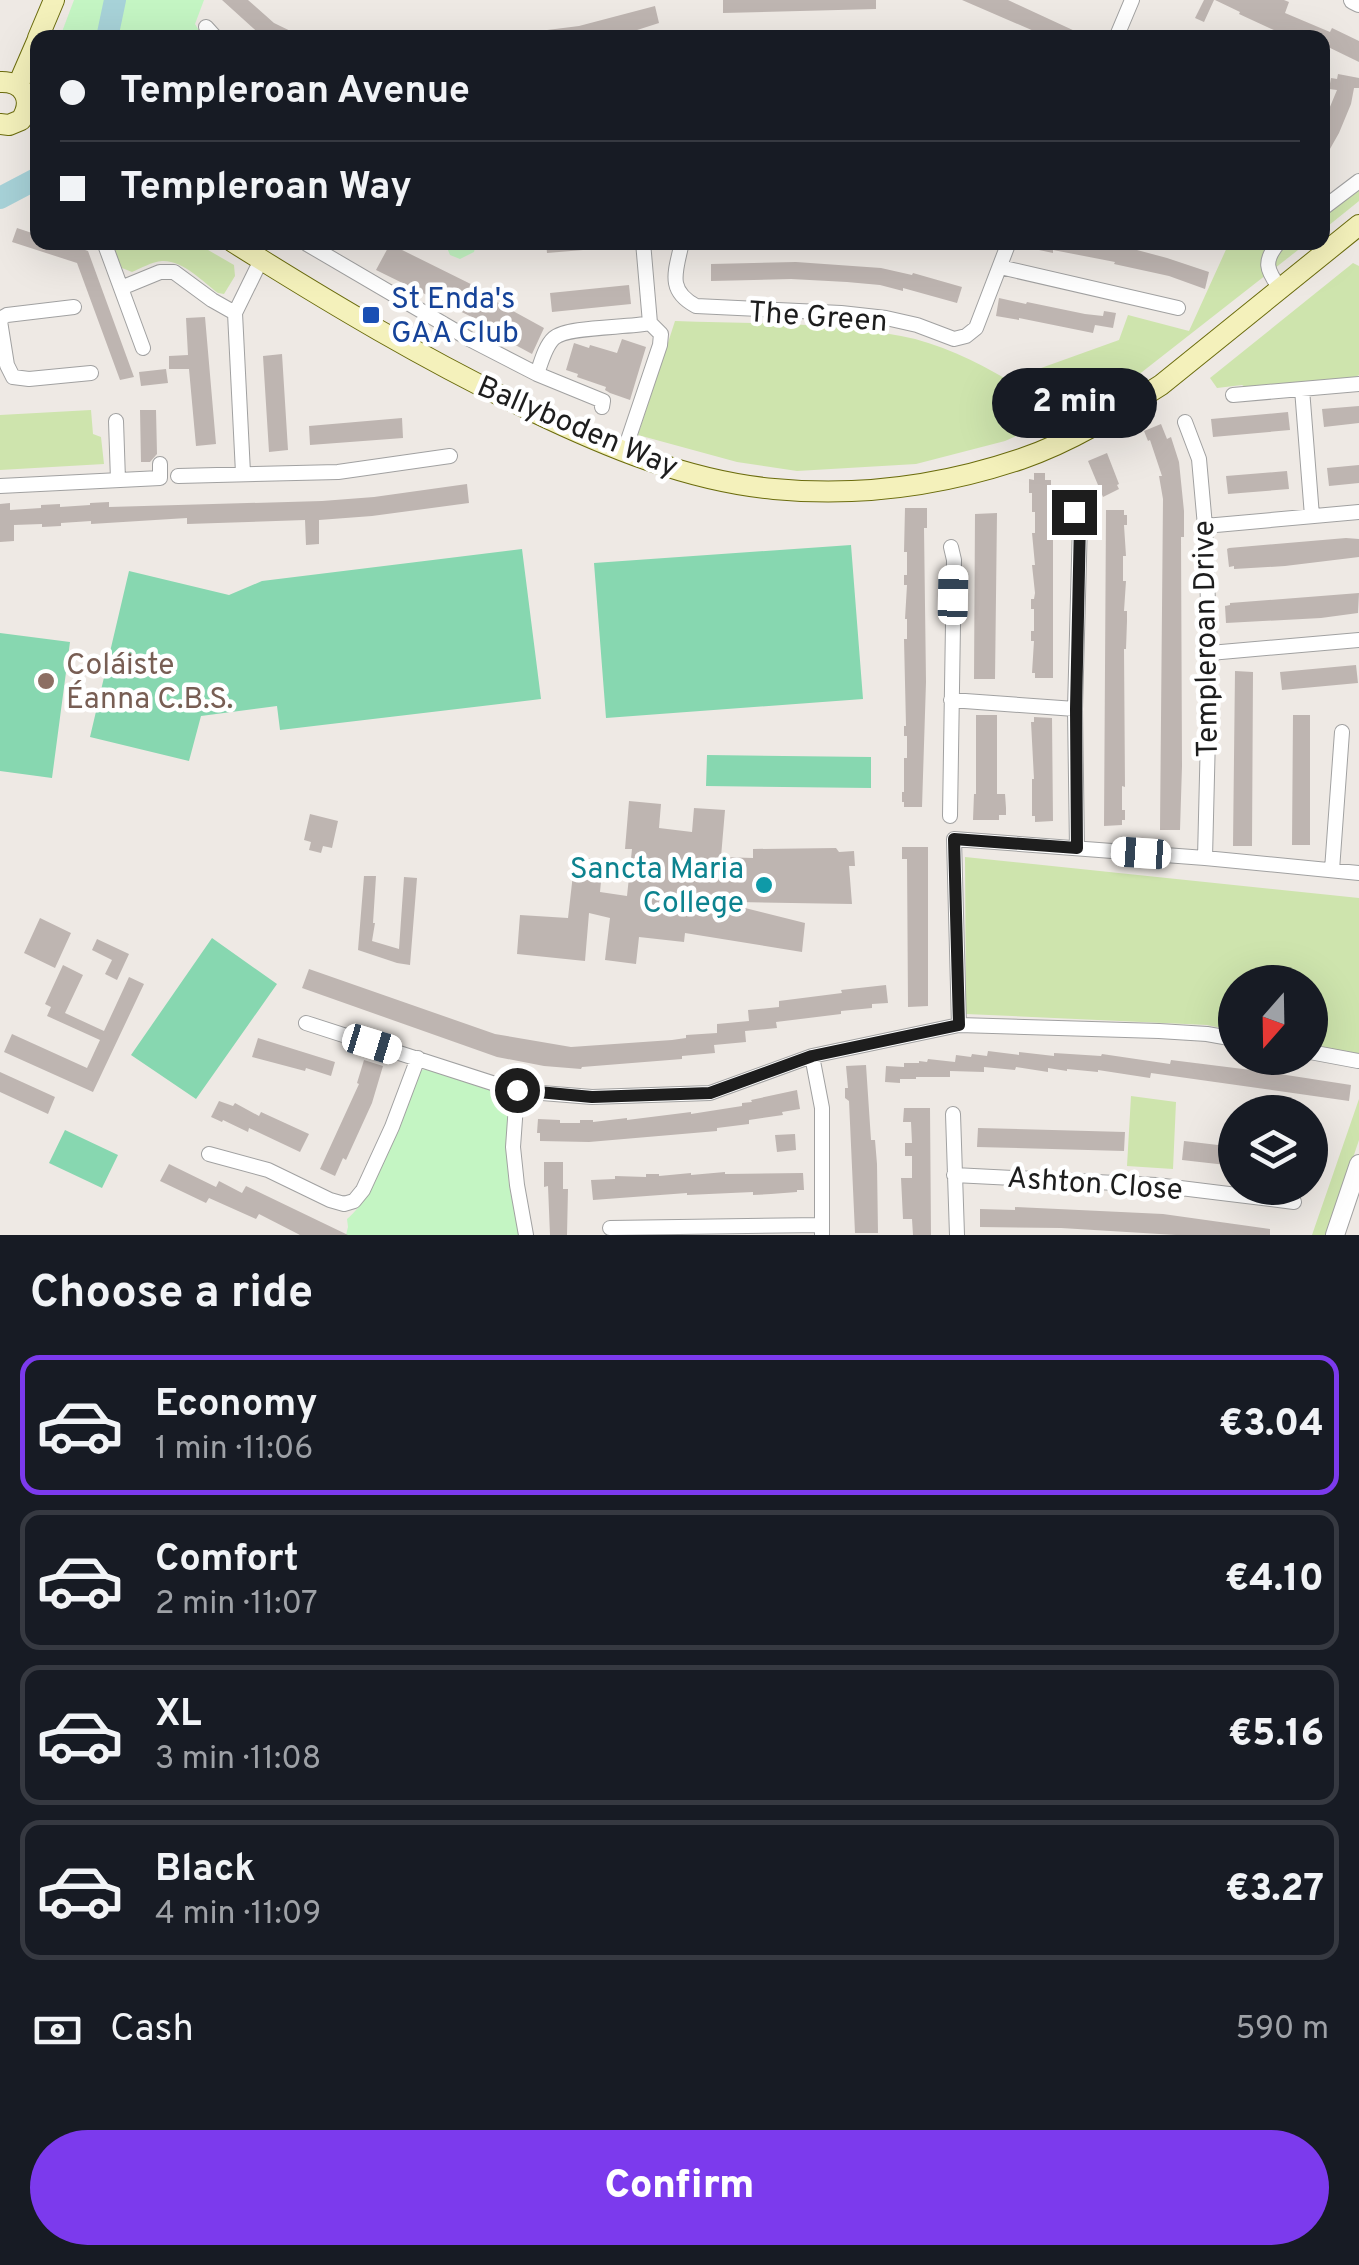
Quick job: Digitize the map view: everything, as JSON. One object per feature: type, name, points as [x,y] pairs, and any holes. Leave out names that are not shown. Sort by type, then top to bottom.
[{"type":"main road","points":[[41,30],[54,0]]},
{"type":"main road","points":[[30,55],[21,74],[9,84],[27,97],[30,113]]},
{"type":"main road","points":[[0,124],[30,118]]},
{"type":"main road","name":"Ballyboden Way","points":[[1330,248],[1359,225]]},
{"type":"main road","name":"Ballyboden Way","points":[[245,250],[403,346],[562,426],[624,452],[673,470],[728,482],[774,489],[856,492],[909,487],[1022,459],[1126,408],[1161,385],[1328,250]]},
{"type":"street","points":[[1119,30],[1132,0]]},
{"type":"street","points":[[1330,204],[1359,182]]},
{"type":"street","points":[[107,250],[142,348]]},
{"type":"street","points":[[310,250],[537,374],[603,401],[602,406]]},
{"type":"street","points":[[624,452],[660,345],[660,334],[650,323],[643,250]]},
{"type":"street","name":"The Green","points":[[680,250],[674,282],[682,298],[696,306],[886,318],[954,338],[966,336],[976,328],[1006,250]]},
{"type":"street","points":[[1272,250],[1270,274],[1280,288]]},
{"type":"street","points":[[243,473],[235,313],[261,260]]},
{"type":"street","points":[[1000,268],[1178,308]]},
{"type":"street","points":[[121,288],[160,272],[174,272],[235,313]]},
{"type":"street","points":[[74,307],[7,315],[0,320],[7,365],[13,377],[28,379],[91,373]]},
{"type":"street","points":[[537,374],[551,340],[562,332],[650,323]]},
{"type":"street","points":[[1233,395],[1359,384]]},
{"type":"street","points":[[1302,389],[1312,516]]},
{"type":"street","points":[[116,420],[118,480]]},
{"type":"street","name":"Templeroan Drive","points":[[1185,422],[1198,459],[1205,526],[1210,653],[1206,858]]},
{"type":"street","points":[[178,476],[338,472],[450,456]]},
{"type":"street","points":[[0,486],[160,478],[160,464]]},
{"type":"street","points":[[1074,512],[1080,522],[1077,848]]},
{"type":"street","points":[[1205,526],[1359,512]]},
{"type":"street","points":[[950,816],[954,560],[951,547]]},
{"type":"street","points":[[1210,653],[1359,640]]},
{"type":"street","points":[[951,700],[1076,709]]},
{"type":"street","points":[[1332,870],[1342,732]]},
{"type":"street","points":[[959,1025],[954,839],[1359,874]]},
{"type":"street","points":[[306,1023],[517,1090],[592,1097],[710,1093],[812,1056],[959,1025],[1218,1036]]},
{"type":"street","points":[[1328,1055],[1358,1061]]},
{"type":"street","points":[[610,1228],[822,1230],[822,1108],[812,1056]]},
{"type":"street","points":[[208,1154],[268,1170],[344,1204],[354,1200],[363,1190],[392,1127],[418,1058]]},
{"type":"street","points":[[517,1090],[514,1147],[526,1235]]},
{"type":"street","points":[[954,1114],[957,1235]]},
{"type":"street","points":[[1335,1235],[1359,1164]]},
{"type":"street","name":"Ashton Close","points":[[954,1175],[1156,1185],[1218,1193]]},
{"type":"green space","points":[[74,0],[204,0],[195,24],[199,30],[63,30]]},
{"type":"green space","points":[[1359,184],[1359,201],[1330,224],[1330,207]]},
{"type":"green space","points":[[113,250],[208,250],[234,265],[235,276],[224,294],[170,262],[154,263],[132,272],[122,268]]},
{"type":"green space","points":[[448,250],[474,250],[460,259]]},
{"type":"green space","points":[[1226,250],[1298,250],[1104,398],[1005,441],[916,464],[797,471],[737,462],[638,435],[675,321],[816,325],[873,331],[929,343],[1008,380],[1119,340],[1128,315],[1189,331]]},
{"type":"green space","points":[[1353,263],[1359,266],[1359,375],[1353,379],[1217,388],[1210,378]]},
{"type":"green space","points":[[91,410],[93,434],[101,437],[104,464],[0,470],[0,415]]},
{"type":"green space","points":[[851,545],[863,699],[606,718],[594,563]]},
{"type":"green space","points":[[522,549],[541,699],[280,730],[277,706],[201,716],[189,761],[90,737],[129,571],[229,595],[262,581]]},
{"type":"green space","points":[[0,633],[70,642],[52,778],[0,771]]},
{"type":"green space","points":[[707,755],[871,757],[871,788],[706,786]]},
{"type":"green space","points":[[965,857],[1359,898],[1359,1060],[1328,1052],[1328,965],[1218,965],[1218,1027],[966,1014]]},
{"type":"green space","points":[[212,938],[277,984],[196,1099],[131,1055]]},
{"type":"green space","points":[[428,1069],[503,1095],[510,1106],[506,1147],[519,1235],[346,1235],[347,1219],[378,1174],[417,1076]]},
{"type":"green space","points":[[1131,1096],[1176,1102],[1173,1169],[1127,1166]]},
{"type":"green space","points":[[1359,1099],[1359,1140],[1327,1235],[1312,1235],[1322,1205],[1328,1205],[1328,1189]]},
{"type":"green space","points":[[65,1130],[118,1155],[102,1188],[49,1163]]},
{"type":"building","points":[[222,0],[248,0],[288,30],[255,30]]},
{"type":"building","points":[[723,0],[876,0],[876,9],[723,13]]},
{"type":"building","points":[[962,0],[1008,0],[1073,30],[1031,30]]},
{"type":"building","points":[[1204,0],[1214,0],[1204,22],[1195,18]]},
{"type":"building","points":[[1215,0],[1284,0],[1289,2],[1285,13],[1325,30],[1274,30]]},
{"type":"building","points":[[655,6],[659,23],[637,30],[547,30],[579,26]]},
{"type":"building","points":[[1332,28],[1359,41],[1359,62],[1330,48]]},
{"type":"building","points":[[1338,74],[1359,78],[1359,88],[1354,88],[1351,104],[1330,149],[1330,107],[1337,90],[1330,89],[1330,84],[1331,78],[1337,79]]},
{"type":"building","points":[[17,228],[30,232],[30,248],[12,242]]},
{"type":"building","points":[[37,250],[88,251],[134,377],[120,380],[77,263]]},
{"type":"building","points":[[387,250],[402,250],[495,296],[493,300],[544,328],[532,354],[482,327],[484,323],[376,270]]},
{"type":"building","points":[[1053,250],[1137,250],[1209,272],[1205,289],[1115,262]]},
{"type":"building","points":[[796,262],[881,268],[962,287],[957,303],[903,288],[847,282],[711,281],[711,264]]},
{"type":"building","points":[[629,285],[631,304],[552,312],[550,293]]},
{"type":"building","points":[[999,298],[1085,314],[1116,313],[1113,328],[1095,325],[1093,333],[996,316]]},
{"type":"building","points":[[205,317],[216,444],[196,446],[189,369],[169,369],[169,356],[188,355],[186,318]]},
{"type":"building","points":[[622,339],[646,347],[630,400],[566,370],[574,343],[617,353]]},
{"type":"building","points":[[282,354],[288,450],[269,452],[263,356]]},
{"type":"building","points":[[166,369],[168,383],[141,386],[139,372]]},
{"type":"building","points":[[1359,406],[1359,423],[1324,427],[1322,409]]},
{"type":"building","points":[[140,410],[156,410],[157,454],[150,462],[141,462]]},
{"type":"building","points":[[1288,412],[1290,430],[1213,437],[1211,419]]},
{"type":"building","points":[[402,418],[403,438],[310,445],[309,426]]},
{"type":"building","points":[[1161,424],[1167,439],[1171,437],[1179,462],[1184,511],[1180,830],[1160,830],[1163,499],[1162,476],[1144,431]]},
{"type":"building","points":[[1107,453],[1119,489],[1103,497],[1088,461]]},
{"type":"building","points":[[1359,465],[1359,483],[1329,486],[1327,468]]},
{"type":"building","points":[[1287,471],[1289,489],[1228,494],[1226,476]]},
{"type":"building","points":[[1034,473],[1045,473],[1045,480],[1051,480],[1053,496],[1053,678],[1035,678],[1032,673],[1035,512],[1029,479],[1034,480]]},
{"type":"building","points":[[467,484],[469,503],[319,520],[319,544],[306,545],[305,520],[187,524],[187,518],[42,527],[14,525],[14,541],[0,542],[0,504],[10,503],[10,510],[109,502],[109,507],[322,501]]},
{"type":"building","points":[[905,508],[927,508],[922,807],[904,807],[902,802],[907,758]]},
{"type":"building","points":[[1106,510],[1124,510],[1127,515],[1123,581],[1127,621],[1125,787],[1122,786],[1125,820],[1122,825],[1104,826]]},
{"type":"building","points":[[997,513],[995,679],[974,679],[975,514]]},
{"type":"building","points":[[1359,539],[1359,557],[1285,566],[1229,567],[1229,548]]},
{"type":"building","points":[[1359,593],[1358,613],[1226,623],[1225,606],[1230,603]]},
{"type":"building","points":[[1356,665],[1358,683],[1282,690],[1280,672]]},
{"type":"building","points":[[1235,671],[1253,672],[1252,846],[1233,846]]},
{"type":"building","points":[[976,715],[997,715],[997,794],[1005,794],[1006,808],[1006,815],[999,815],[999,820],[973,820]]},
{"type":"building","points":[[1293,715],[1310,715],[1310,845],[1292,845]]},
{"type":"building","points":[[1034,717],[1052,718],[1053,821],[1035,822],[1032,816]]},
{"type":"building","name":"Sancta Maria College","points":[[629,801],[661,804],[659,828],[692,832],[694,808],[725,810],[721,857],[753,858],[753,849],[854,851],[855,866],[849,866],[852,904],[737,902],[737,906],[805,923],[802,952],[685,933],[684,942],[639,937],[636,964],[605,960],[610,918],[589,913],[585,961],[517,954],[520,915],[568,918],[575,857],[603,860],[600,892],[627,896],[632,849],[625,849]]},
{"type":"building","points":[[310,814],[338,821],[332,848],[323,846],[321,853],[309,850],[311,842],[304,840]]},
{"type":"building","points":[[902,847],[928,847],[928,1006],[908,1007],[907,859],[902,859]]},
{"type":"building","points":[[364,876],[376,876],[372,941],[399,949],[404,877],[417,878],[410,965],[358,950]]},
{"type":"building","points":[[40,918],[71,933],[55,968],[24,953]]},
{"type":"building","points":[[97,939],[129,954],[117,980],[105,974],[112,960],[92,950]]},
{"type":"building","points":[[63,965],[83,975],[65,1013],[104,1031],[129,977],[144,984],[93,1092],[4,1052],[12,1034],[87,1068],[100,1040],[47,1016],[51,1007],[45,1004]]},
{"type":"building","points":[[309,969],[495,1034],[571,1047],[717,1033],[717,1024],[749,1021],[748,1010],[779,1007],[779,1001],[842,993],[841,990],[886,985],[888,1003],[776,1022],[777,1028],[745,1031],[746,1042],[714,1045],[715,1053],[581,1069],[497,1057],[302,988]]},
{"type":"building","points":[[258,1038],[335,1062],[331,1076],[252,1057]]},
{"type":"building","points":[[988,1051],[1054,1056],[1102,1054],[1170,1064],[1171,1060],[1218,1066],[1218,1075],[1286,1075],[1351,1085],[1349,1101],[1328,1095],[1151,1073],[1150,1078],[1098,1070],[1048,1068],[1048,1072],[984,1067],[984,1072],[950,1071],[950,1077],[885,1082],[886,1066],[904,1067],[904,1063],[928,1059],[955,1062],[956,1055],[987,1056]]},
{"type":"building","points":[[364,1060],[383,1066],[372,1103],[335,1176],[320,1169],[359,1084]]},
{"type":"building","points":[[866,1065],[871,1140],[875,1140],[877,1164],[878,1233],[855,1233],[849,1101],[845,1098],[846,1066]]},
{"type":"building","points":[[0,1072],[55,1097],[48,1114],[0,1092]]},
{"type":"building","points":[[797,1090],[800,1109],[717,1131],[589,1142],[540,1141],[537,1133],[538,1119],[580,1123],[691,1114],[742,1106],[751,1100]]},
{"type":"building","points":[[219,1101],[233,1106],[235,1103],[259,1116],[261,1112],[309,1134],[300,1152],[249,1128],[248,1132],[211,1117]]},
{"type":"building","points":[[904,1108],[930,1108],[931,1235],[913,1235],[912,1219],[903,1219],[901,1178],[912,1178],[912,1156],[905,1156],[905,1143],[912,1143],[911,1122],[903,1122]]},
{"type":"building","points":[[978,1128],[1125,1132],[1124,1151],[977,1147]]},
{"type":"building","points":[[795,1134],[796,1150],[777,1152],[775,1135]]},
{"type":"building","points":[[1184,1141],[1218,1145],[1218,1164],[1182,1160]]},
{"type":"building","points":[[544,1162],[563,1162],[563,1189],[568,1189],[567,1235],[550,1235]]},
{"type":"building","points":[[169,1164],[216,1187],[219,1181],[242,1193],[246,1186],[348,1235],[300,1235],[259,1214],[256,1219],[209,1198],[206,1203],[160,1181]]},
{"type":"building","points":[[725,1172],[803,1173],[804,1190],[593,1200],[591,1180]]},
{"type":"building","points":[[980,1209],[1163,1214],[1270,1229],[1270,1235],[980,1227]]},
{"type":"waterway","points":[[109,30],[115,0]]},
{"type":"waterway","points":[[0,198],[30,182]]},
{"type":"place","name":"St Enda's GAA Club","points":[[371,315]]},
{"type":"place","name":"Coláiste Éanna C.B.S.","points":[[46,681]]},
{"type":"place","name":"Sancta Maria College","points":[[764,885]]},
{"type":"route","points":[[517,1090],[592,1097],[710,1093],[812,1056],[959,1025],[954,839],[1077,848],[1080,522],[1074,512]]}]
